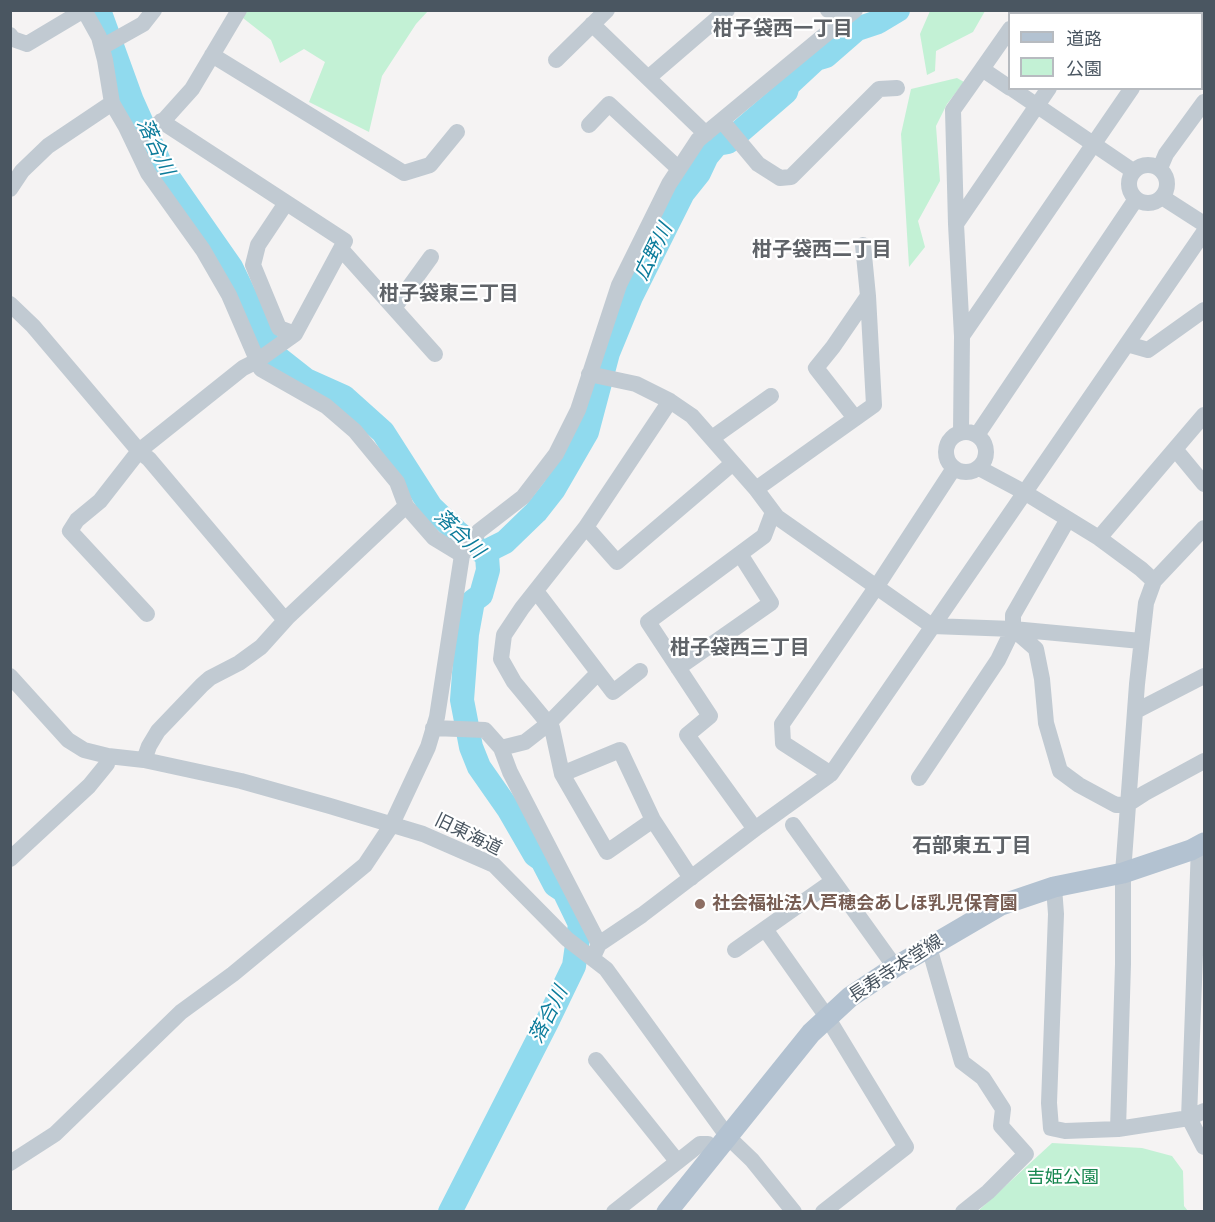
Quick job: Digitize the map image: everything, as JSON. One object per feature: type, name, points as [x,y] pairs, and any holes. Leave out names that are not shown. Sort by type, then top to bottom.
[{"type":"main road","name":"長寿寺本堂線","points":[[668,1212],[810,1033],[850,997],[895,967],[1000,905],[1054,887],[1123,873],[1202,845]]},
{"type":"street","points":[[10,35],[13,39],[27,44],[84,10],[93,13],[99,37],[108,43]]},
{"type":"street","points":[[108,43],[143,24],[154,10]]},
{"type":"street","points":[[133,142],[162,121],[192,89],[239,10]]},
{"type":"street","points":[[556,60],[607,10]]},
{"type":"street","points":[[648,78],[727,10]]},
{"type":"street","points":[[828,10],[852,14]]},
{"type":"street","points":[[10,1164],[56,1134],[181,1012],[233,974],[365,865],[391,826],[428,747],[462,555],[479,531],[523,497],[556,454],[578,410],[619,285],[669,184],[698,140],[852,14]]},
{"type":"street","points":[[592,24],[706,134]]},
{"type":"street","points":[[969,434],[956,224],[953,110],[1008,32]]},
{"type":"street","points":[[108,43],[112,103],[148,173],[214,268],[229,295],[261,369],[326,405],[355,431],[397,482],[406,506],[434,538],[462,555]]},
{"type":"street","points":[[212,55],[404,173],[430,165],[457,132]]},
{"type":"street","points":[[982,69],[1008,87]]},
{"type":"street","points":[[722,121],[758,164],[780,178],[791,177],[879,90],[897,88]]},
{"type":"street","points":[[1013,90],[1132,171]]},
{"type":"street","points":[[956,224],[1047,90]]},
{"type":"street","points":[[962,336],[1131,90]]},
{"type":"street","points":[[1160,168],[1166,154],[1204,102]]},
{"type":"street","points":[[10,189],[22,171],[48,146],[112,103]]},
{"type":"street","points":[[589,125],[609,104],[679,169]]},
{"type":"street","points":[[147,614],[70,531],[78,520],[100,501],[139,451],[243,368],[296,334],[345,241],[162,121]]},
{"type":"street","points":[[1148,164],[1160,168],[1167,178],[1162,197],[1147,203],[1136,199],[1128,183],[1132,171],[1148,164]]},
{"type":"street","points":[[1162,197],[1204,224]]},
{"type":"street","points":[[969,434],[1136,199]]},
{"type":"street","points":[[286,203],[258,245],[253,265],[279,328],[296,334]]},
{"type":"street","points":[[433,728],[485,730],[501,748],[593,952],[754,829],[831,774],[1204,232]]},
{"type":"street","points":[[756,489],[874,405],[863,245]]},
{"type":"street","points":[[341,249],[435,354]]},
{"type":"street","points":[[394,308],[431,257]]},
{"type":"street","points":[[855,418],[816,368],[868,296]]},
{"type":"street","points":[[10,304],[33,326],[139,451],[149,459],[285,620]]},
{"type":"street","points":[[1127,344],[1148,350],[1204,310]]},
{"type":"street","points":[[589,374],[636,384],[670,401],[692,416],[756,489],[777,517],[932,626],[1013,629],[1141,641]]},
{"type":"street","points":[[712,438],[771,396]]},
{"type":"street","points":[[653,820],[607,852],[562,774],[552,728],[514,682],[501,659],[504,635],[586,527],[670,401]]},
{"type":"street","points":[[1099,538],[1204,415]]},
{"type":"street","points":[[969,434],[982,439],[987,451],[984,463],[979,468],[966,472],[954,468],[949,463],[946,451],[951,439],[969,434]]},
{"type":"street","points":[[1175,449],[1204,484]]},
{"type":"street","points":[[586,527],[617,562],[733,463]]},
{"type":"street","points":[[831,774],[783,743],[782,723],[877,586],[954,468]]},
{"type":"street","points":[[979,468],[1024,492],[1099,538],[1154,581]]},
{"type":"street","points":[[144,760],[148,746],[158,731],[202,685],[261,647],[285,620],[406,506]]},
{"type":"street","points":[[754,829],[687,735],[710,716],[648,622],[764,536],[773,512]]},
{"type":"street","points":[[919,778],[998,660],[1013,629],[1013,615],[1068,519]]},
{"type":"street","points":[[1118,1129],[1123,873],[1146,603],[1154,581],[1204,528]]},
{"type":"street","points":[[678,668],[771,603],[740,554]]},
{"type":"street","points":[[536,591],[613,692],[640,671]]},
{"type":"street","points":[[1013,629],[1035,649],[1042,679],[1046,723],[1060,771],[1079,785],[1116,805],[1128,804],[1204,761]]},
{"type":"street","points":[[501,748],[525,742],[548,724],[598,673]]},
{"type":"street","name":"旧東海道","points":[[10,676],[68,740],[84,750],[108,756],[144,760],[241,781],[423,834],[494,865],[567,939],[593,952],[626,993],[722,1144],[752,1160],[794,1212]]},
{"type":"street","points":[[1136,711],[1204,676]]},
{"type":"street","points":[[562,774],[620,750],[653,820],[691,878]]},
{"type":"street","points":[[10,859],[89,786],[107,764],[108,756]]},
{"type":"street","points":[[793,825],[895,967]]},
{"type":"street","points":[[1202,845],[1197,1115],[1204,1147]]},
{"type":"street","points":[[735,950],[833,881]]},
{"type":"street","points":[[1054,887],[1056,914],[1049,1103],[1051,1128],[1065,1131],[1118,1129],[1197,1115]]},
{"type":"street","points":[[765,929],[827,1017],[881,1102],[906,1147],[823,1212]]},
{"type":"street","points":[[929,947],[962,1062],[982,1078],[1003,1109],[1000,1126],[1026,1154],[988,1192],[963,1212]]},
{"type":"street","points":[[596,1060],[677,1161]]},
{"type":"street","points":[[614,1212],[700,1144],[722,1144]]},
{"type":"green space","points":[[234,11],[428,11],[416,24],[382,76],[369,132],[309,102],[325,62],[304,49],[280,63],[271,40]]},
{"type":"green space","points":[[930,11],[985,11],[973,32],[936,51],[935,71],[927,75],[920,34]]},
{"type":"green space","points":[[957,78],[964,82],[947,104],[936,126],[940,181],[918,221],[925,247],[909,267],[901,134],[911,89]]},
{"type":"green space","name":"吉姫公園","points":[[1052,1143],[1142,1148],[1172,1156],[1183,1171],[1184,1206],[1188,1211],[977,1212]]},
{"type":"waterway","name":"落合川","points":[[99,10],[132,101],[162,168],[231,267],[273,354],[306,380],[344,397],[383,432],[431,507],[487,556],[488,570],[481,595],[473,601],[467,634],[462,700],[471,747],[479,767],[509,810],[535,855],[542,860],[555,885],[564,891],[580,924],[574,966],[450,1212]]},
{"type":"waterway","name":"広野川","points":[[487,556],[491,549],[505,542],[536,512],[554,489],[587,432],[608,353],[631,297],[683,193],[699,173],[707,156],[717,144],[728,142],[786,92],[788,85],[816,59],[826,56],[857,29],[878,22],[898,10]]},
{"type":"place","name":"社会福祉法人芦穂会あしほ乳児保育園","points":[[700,904]]},
{"type":"district","name":"柑子袋西一丁目","points":[[783,29]]},
{"type":"district","name":"柑子袋西二丁目","points":[[822,250]]},
{"type":"district","name":"柑子袋東三丁目","points":[[449,294]]},
{"type":"district","name":"柑子袋西三丁目","points":[[740,648]]},
{"type":"district","name":"石部東五丁目","points":[[972,846]]}]
